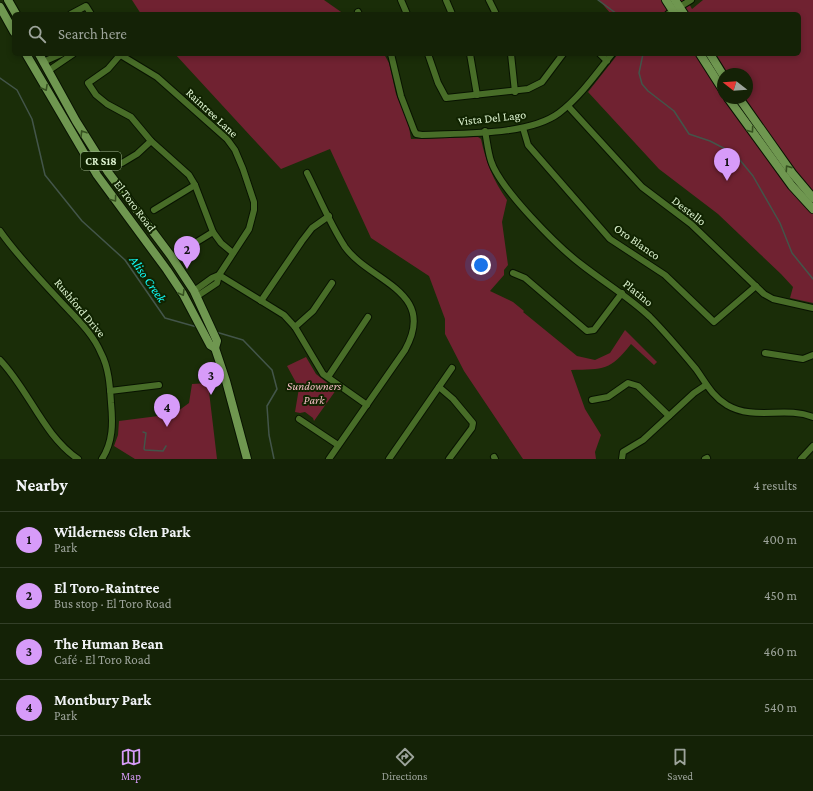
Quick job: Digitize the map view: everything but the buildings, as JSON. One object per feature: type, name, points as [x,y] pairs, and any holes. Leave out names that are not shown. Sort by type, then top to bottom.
[{"type":"main road","points":[[8,0],[15,12]]},
{"type":"main road","points":[[666,0],[676,10]]},
{"type":"main road","points":[[0,8],[12,29]]},
{"type":"main road","name":"El Toro Road","points":[[27,56],[97,176],[167,270],[195,316],[210,345],[216,345]]},
{"type":"main road","name":"El Toro Road","points":[[40,56],[76,121],[108,172],[171,256],[195,294],[207,318],[216,345],[248,459]]},
{"type":"main road","points":[[701,56],[717,81]]},
{"type":"main road","points":[[711,56],[719,68]]},
{"type":"main road","points":[[732,104],[792,186],[813,209]]},
{"type":"main road","points":[[742,104],[792,173],[813,198]]},
{"type":"street","points":[[401,0],[406,12]]},
{"type":"street","points":[[446,0],[451,12]]},
{"type":"street","points":[[488,0],[495,12]]},
{"type":"street","points":[[676,10],[690,0]]},
{"type":"street","points":[[76,12],[86,6],[90,12]]},
{"type":"street","points":[[43,62],[56,56]]},
{"type":"street","points":[[48,71],[66,56]]},
{"type":"street","points":[[119,56],[108,69],[88,83],[96,95],[107,104],[131,117],[151,141],[179,165],[195,185],[213,232],[221,243],[233,253]]},
{"type":"street","name":"Raintree Lane","points":[[122,56],[157,77],[227,140],[234,150],[252,194],[254,210],[249,229],[219,275],[209,285],[195,294]]},
{"type":"street","name":"Vista Del Lago","points":[[391,56],[401,96],[416,134],[422,135],[523,128],[547,120],[568,106],[611,56]]},
{"type":"street","points":[[429,56],[438,83],[446,98],[515,92],[528,89],[542,82],[562,56]]},
{"type":"street","points":[[470,56],[477,95]]},
{"type":"street","points":[[511,56],[515,92]]},
{"type":"street","points":[[602,56],[607,61]]},
{"type":"street","name":"Destello","points":[[568,106],[642,187],[691,224],[756,286],[773,299],[813,308]]},
{"type":"street","name":"Oro Blanco","points":[[523,128],[528,145],[610,239],[665,275],[714,322],[756,286]]},
{"type":"street","name":"Platino","points":[[485,131],[491,161],[498,177],[508,190],[540,225],[581,265],[622,293],[650,317],[681,352],[719,400],[741,411],[755,413],[795,412],[813,417]]},
{"type":"street","points":[[122,163],[137,154],[151,141]]},
{"type":"street","points":[[306,173],[345,246],[360,263],[394,286],[404,296],[409,304],[412,324],[408,345],[329,459]]},
{"type":"street","points":[[154,210],[195,185]]},
{"type":"street","points":[[261,301],[312,228],[329,216]]},
{"type":"street","name":"Rushford Drive","points":[[0,232],[31,269],[89,332],[102,353],[106,364],[110,391],[112,432],[102,459]]},
{"type":"street","points":[[187,248],[213,232]]},
{"type":"street","points":[[513,273],[525,278],[588,331],[594,330],[622,293]]},
{"type":"street","points":[[219,275],[284,315],[295,327],[318,369],[367,405]]},
{"type":"street","points":[[295,327],[313,311],[332,283]]},
{"type":"street","points":[[328,377],[368,317]]},
{"type":"street","points":[[765,353],[803,359],[813,355]]},
{"type":"street","points":[[0,360],[20,383],[50,430],[67,451],[78,459]]},
{"type":"street","points":[[389,459],[452,368]]},
{"type":"street","points":[[592,400],[608,397],[628,383],[632,383],[638,386],[669,416]]},
{"type":"street","points":[[110,391],[159,385]]},
{"type":"street","points":[[622,459],[623,452],[643,440],[694,393],[706,385]]},
{"type":"street","points":[[439,387],[453,399],[473,423],[472,428],[449,459]]},
{"type":"street","points":[[299,418],[338,445]]},
{"type":"street","points":[[801,459],[813,446]]},
{"type":"green space","points":[[132,0],[324,0],[341,12],[140,12]]},
{"type":"green space","points":[[599,0],[687,0],[692,9],[703,0],[813,0],[813,303],[790,298],[793,287],[781,274],[718,214],[659,169],[588,92],[616,56],[801,56],[801,12],[609,12]]},
{"type":"green space","points":[[177,56],[385,56],[389,63],[396,94],[408,121],[411,139],[478,137],[481,139],[491,171],[507,200],[502,222],[508,265],[504,270],[504,275],[490,291],[513,302],[577,356],[595,360],[610,353],[625,330],[657,362],[654,365],[631,344],[624,353],[606,367],[571,370],[585,409],[601,435],[595,452],[596,459],[523,459],[464,371],[445,334],[445,319],[429,276],[371,238],[330,149],[281,169]]},
{"type":"green space","name":"Sundowners Park","points":[[306,357],[316,374],[336,390],[314,421],[313,418],[305,412],[295,412],[299,388],[287,366]]},
{"type":"green space","points":[[208,383],[217,459],[135,459],[114,446],[118,435],[119,421],[174,414],[189,403],[192,384]]},
{"type":"waterway","points":[[598,0],[614,12]]},
{"type":"waterway","points":[[643,56],[639,73],[642,84],[648,91],[674,111],[689,134],[710,141],[735,154],[753,176],[780,223],[792,253],[813,279]]},
{"type":"waterway","name":"Aliso Creek","points":[[0,78],[17,90],[32,119],[45,175],[82,221],[125,260],[165,318],[197,327]]},
{"type":"waterway","name":"Aliso Creek","points":[[216,332],[243,340],[272,370],[277,389],[267,406],[269,435],[274,459]]},
{"type":"waterway","points":[[143,432],[146,433],[145,450],[163,451],[166,446]]},
{"type":"place","name":"Wilderness Glen Park","points":[[727,181]]},
{"type":"place","name":"El Toro-Raintree","points":[[187,269]]},
{"type":"place","name":"The Human Bean","points":[[211,395]]},
{"type":"place","name":"Montbury Park","points":[[167,427]]}]
